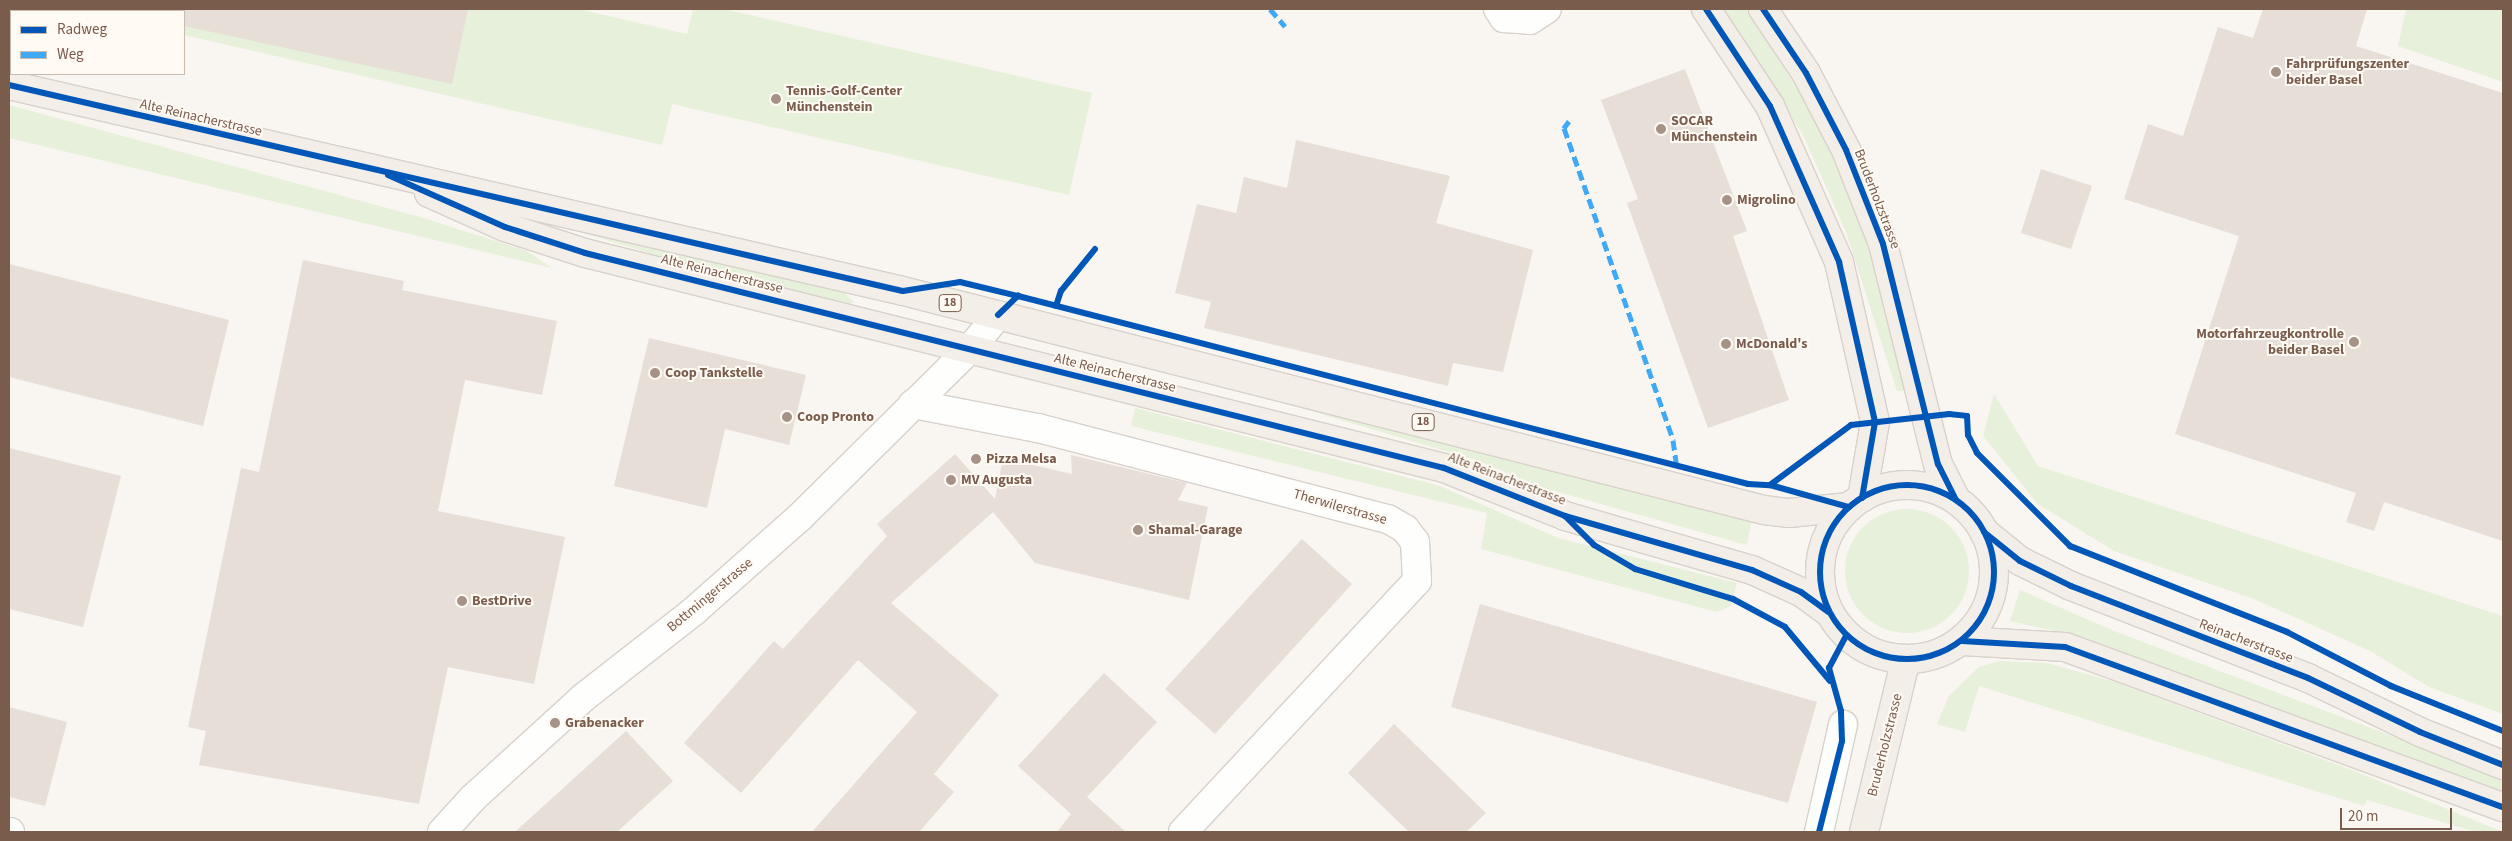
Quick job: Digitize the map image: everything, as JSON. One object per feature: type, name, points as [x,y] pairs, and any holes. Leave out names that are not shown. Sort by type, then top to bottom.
[{"type":"main road","points":[[1706,9],[1770,106],[1839,262],[1874,422],[1856,502]]},
{"type":"main road","name":"Bruderholzstrasse","points":[[1763,9],[1806,72],[1850,159],[1883,244],[1938,464],[1956,500]]},
{"type":"main road","name":"Alte Reinacherstrasse","points":[[9,85],[388,175],[511,198],[998,315],[1764,510],[1789,513],[1856,502]]},
{"type":"main road","name":"Alte Reinacherstrasse","points":[[388,175],[505,227],[585,253],[1444,468],[1565,516],[1752,570],[1801,592],[1829,612]]},
{"type":"main road","points":[[1898,485],[1937,491],[1956,500],[1984,532],[1991,553],[1993,585],[1981,617],[1962,641],[1942,652],[1906,659],[1874,652],[1846,636],[1829,612],[1820,579],[1822,557],[1837,520],[1856,502],[1898,485]]},
{"type":"main road","name":"Reinacherstrasse","points":[[1984,532],[2020,562],[2071,586],[2308,678],[2420,732],[2503,765]]},
{"type":"main road","points":[[1962,641],[2065,647],[2503,807]]},
{"type":"main road","name":"Bruderholzstrasse","points":[[1864,832],[1906,659]]},
{"type":"street","points":[[1498,9],[1504,18],[1530,20],[1547,9]]},
{"type":"street","points":[[970,349],[998,315]]},
{"type":"street","name":"Bottmingerstrasse","points":[[442,832],[473,798],[584,697],[694,611],[800,518],[970,349]]},
{"type":"street","name":"Therwilerstrasse","points":[[913,404],[984,416],[1038,428],[1388,519],[1405,529],[1415,542],[1417,581],[1183,832]]},
{"type":"street","points":[[1819,832],[1843,725]]},
{"type":"green space","name":"Tennis-Golf-Center Münchenstein","points":[[72,9],[578,9],[687,34],[693,9],[724,9],[1092,93],[1069,195],[672,104],[662,145],[185,35],[185,10]]},
{"type":"green space","points":[[1724,9],[1746,9],[1814,115],[1867,235],[1911,390],[1897,391],[1846,232],[1803,135]]},
{"type":"green space","points":[[2406,9],[2503,9],[2503,82],[2398,46]]},
{"type":"green space","points":[[9,105],[420,217],[527,251],[552,268],[9,138]]},
{"type":"green space","points":[[506,210],[839,288],[854,302],[847,307],[766,288]]},
{"type":"green space","points":[[1994,394],[2038,466],[2503,616],[2503,714],[2429,687],[2370,651],[2254,599],[2114,551],[2038,504],[1983,436]]},
{"type":"green space","points":[[1292,399],[1752,518],[1747,545],[1544,488],[1479,461],[1284,403]]},
{"type":"green space","points":[[1135,408],[1440,486],[1558,538],[1737,583],[1731,606],[1717,612],[1481,549],[1487,513],[1131,426]]},
{"type":"green space","points":[[1907,509],[1931,513],[1951,527],[1965,547],[1969,571],[1965,595],[1951,615],[1931,629],[1907,633],[1883,629],[1863,615],[1849,595],[1845,571],[1849,547],[1863,527],[1883,513]]},
{"type":"green space","points":[[2020,590],[2114,631],[2503,778],[2503,797],[2084,638],[2010,621]]},
{"type":"green space","points":[[2000,661],[2047,663],[2115,682],[2357,772],[2503,832],[2476,832],[2367,800],[2364,806],[1979,686],[1965,732],[1937,724],[1949,696],[1979,667]]},
{"type":"building","points":[[166,9],[468,9],[452,84],[185,26],[185,10]]},
{"type":"building","name":"Motorfahrzeugkontrolle beider Basel","points":[[2263,9],[2367,9],[2356,46],[2503,93],[2503,541],[2384,502],[2374,531],[2346,522],[2356,493],[2175,434],[2239,236],[2124,199],[2148,124],[2183,136],[2218,27],[2253,38]]},
{"type":"building","points":[[1685,69],[1747,231],[1733,236],[1789,400],[1708,428],[1627,203],[1638,199],[1601,100]]},
{"type":"building","points":[[1296,140],[1450,176],[1436,223],[1533,250],[1503,372],[1453,363],[1448,386],[1204,328],[1211,302],[1175,293],[1197,204],[1236,213],[1244,177],[1287,188]]},
{"type":"building","points":[[2041,169],[2092,186],[2071,249],[2021,233]]},
{"type":"building","points":[[303,260],[404,281],[402,290],[557,321],[542,395],[465,380],[438,511],[565,537],[534,684],[448,667],[419,804],[199,765],[206,731],[188,727],[241,468],[259,472]]},
{"type":"building","points":[[9,264],[229,320],[203,426],[9,377]]},
{"type":"building","points":[[649,338],[806,375],[789,445],[725,429],[707,508],[614,486]]},
{"type":"building","points":[[9,448],[121,476],[83,627],[9,609]]},
{"type":"building","points":[[955,454],[995,499],[1003,458],[1072,474],[1071,455],[1187,483],[1178,500],[1208,507],[1189,600],[1035,563],[993,512],[891,603],[999,695],[934,774],[954,792],[919,832],[812,832],[917,712],[858,660],[741,793],[684,743],[774,641],[783,649],[887,536],[877,524]]},
{"type":"building","points":[[1302,539],[1352,584],[1215,734],[1165,689]]},
{"type":"building","points":[[1480,604],[1817,702],[1788,803],[1451,707]]},
{"type":"building","points":[[1104,673],[1157,722],[1087,797],[1126,832],[1057,832],[1071,814],[1018,766]]},
{"type":"building","points":[[9,707],[67,722],[45,806],[9,797]]},
{"type":"building","points":[[1394,724],[1486,813],[1466,832],[1409,832],[1348,773]]},
{"type":"building","points":[[626,731],[673,781],[617,832],[515,832]]},
{"type":"marked path","points":[[1270,9],[1285,26]]},
{"type":"marked path","points":[[1569,121],[1564,128],[1673,440],[1677,467]]},
{"type":"cycle path","points":[[1706,9],[1770,106],[1839,262],[1875,422],[1862,498]]},
{"type":"cycle path","points":[[1763,9],[1806,73],[1846,150],[1883,244],[1938,464],[1956,500]]},
{"type":"cycle path","points":[[9,85],[903,291],[960,282],[1018,296]]},
{"type":"cycle path","points":[[388,175],[505,227],[585,253],[1444,468],[1565,516],[1752,570],[1801,592],[1829,612]]},
{"type":"cycle path","points":[[1056,306],[1061,291],[1095,249]]},
{"type":"cycle path","points":[[998,315],[1018,296],[1748,484],[1770,485],[1851,425],[1949,414],[1967,416],[1968,435],[1977,453],[2070,546],[2287,632],[2391,686],[2503,731]]},
{"type":"cycle path","points":[[1770,485],[1849,507]]},
{"type":"cycle path","points":[[1907,485],[1924,487],[1940,492],[1962,505],[1974,517],[1990,547],[1994,572],[1992,589],[1987,605],[1974,627],[1962,639],[1932,655],[1907,659],[1890,657],[1874,652],[1852,639],[1840,627],[1824,597],[1820,572],[1822,555],[1827,539],[1840,517],[1852,505],[1882,489],[1907,485]]},
{"type":"cycle path","points":[[1565,516],[1594,545],[1635,569],[1733,599],[1785,627],[1830,681]]},
{"type":"cycle path","points":[[1984,532],[2020,561],[2071,586],[2308,678],[2420,732],[2503,765]]},
{"type":"cycle path","points":[[1819,832],[1842,741],[1841,711],[1829,668],[1846,636]]},
{"type":"cycle path","points":[[1962,641],[2065,647],[2503,807]]},
{"type":"place","name":"Fahrprüfungszenter beider Basel","points":[[2276,72]]},
{"type":"place","name":"Tennis-Golf-Center Münchenstein","points":[[776,99]]},
{"type":"place","name":"SOCAR Münchenstein","points":[[1661,129]]},
{"type":"place","name":"Migrolino","points":[[1727,200]]},
{"type":"place","name":"Motorfahrzeugkontrolle beider Basel","points":[[2354,342]]},
{"type":"place","name":"McDonald's","points":[[1726,344]]},
{"type":"place","name":"Coop Tankstelle","points":[[655,373]]},
{"type":"place","name":"Coop Pronto","points":[[787,417]]},
{"type":"place","name":"Pizza Melsa","points":[[976,459]]},
{"type":"place","name":"MV Augusta","points":[[951,480]]},
{"type":"place","name":"Shamal-Garage","points":[[1138,530]]},
{"type":"place","name":"BestDrive","points":[[462,601]]},
{"type":"place","name":"Grabenacker","points":[[555,723]]}]
